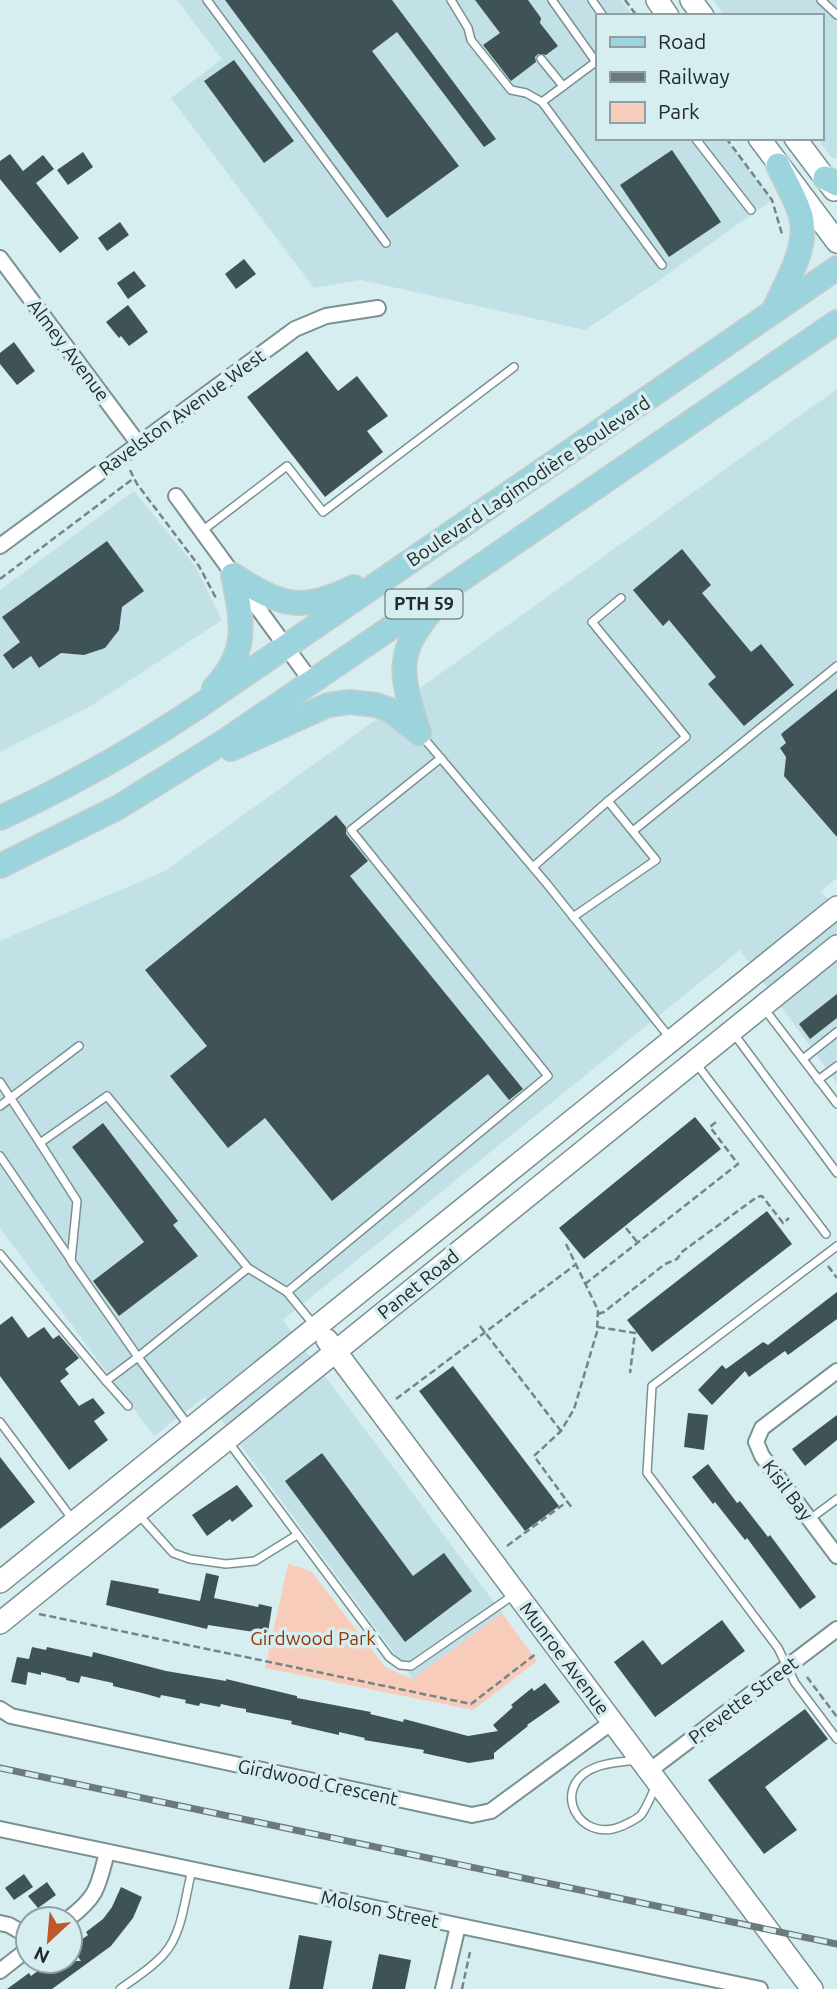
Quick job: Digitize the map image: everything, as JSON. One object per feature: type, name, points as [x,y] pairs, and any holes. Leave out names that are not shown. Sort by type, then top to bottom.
[{"type":"main road","points":[[772,314],[797,256],[802,229],[801,217],[778,165]]},
{"type":"main road","name":"Boulevard Lagimodière Boulevard","points":[[0,818],[89,774],[195,709],[837,268]]},
{"type":"main road","name":"PTH 59","points":[[0,866],[117,807],[228,739],[837,322]]},
{"type":"main road","points":[[776,363],[837,342]]},
{"type":"main road","points":[[233,575],[267,597],[305,604],[334,596],[417,557]]},
{"type":"main road","points":[[195,709],[224,678],[239,651],[242,637],[241,618],[233,575]]},
{"type":"main road","points":[[419,733],[404,688],[405,653],[421,625],[463,577]]},
{"type":"main road","points":[[192,761],[241,747],[328,705],[350,702],[376,705],[390,710],[419,733]]},
{"type":"street","points":[[759,140],[837,242]]},
{"type":"street","points":[[797,140],[833,185]]},
{"type":"street","name":"Almey Avenue","points":[[0,258],[138,443]]},
{"type":"street","name":"Ravelston Avenue West","points":[[0,546],[295,329],[326,316],[378,309]]},
{"type":"street","points":[[176,496],[312,681]]},
{"type":"street","name":"Panet Road","points":[[0,1582],[837,907]]},
{"type":"street","name":"Panet Road","points":[[0,1623],[837,946]]},
{"type":"street","name":"Munroe Avenue","points":[[317,1328],[812,1989]]},
{"type":"street","name":"Kisil Bay","points":[[837,1371],[762,1428],[756,1442],[762,1456],[837,1556]]},
{"type":"street","name":"Prevette Street","points":[[649,1771],[837,1629]]},
{"type":"street","name":"Girdwood Crescent","points":[[0,1709],[11,1716],[472,1815],[491,1811],[612,1722]]},
{"type":"street","name":"Molson Street","points":[[0,1829],[760,1989]]},
{"type":"street","points":[[84,1907],[97,1891],[107,1852]]},
{"type":"street","points":[[443,1989],[458,1926]]},
{"type":"street","points":[[0,1971],[14,1960]]},
{"type":"lane","points":[[207,0],[386,243]]},
{"type":"lane","points":[[451,0],[468,28],[471,40],[511,90],[526,93],[541,102],[662,265]]},
{"type":"lane","points":[[552,0],[596,60]]},
{"type":"lane","points":[[821,0],[837,15]]},
{"type":"lane","points":[[541,59],[563,86]]},
{"type":"lane","points":[[541,102],[596,62]]},
{"type":"lane","points":[[697,140],[751,210]]},
{"type":"lane","points":[[202,532],[287,466],[323,512],[514,367]]},
{"type":"lane","points":[[533,867],[686,737],[592,622],[621,598]]},
{"type":"lane","points":[[634,831],[837,666]]},
{"type":"lane","points":[[419,733],[533,867],[672,1041]]},
{"type":"lane","points":[[287,1292],[548,1076],[351,830],[441,758]]},
{"type":"lane","points":[[573,917],[656,860],[608,802]]},
{"type":"lane","points":[[762,1006],[837,1104]]},
{"type":"lane","points":[[732,1031],[837,1172]]},
{"type":"lane","points":[[803,1059],[837,1032]]},
{"type":"lane","points":[[0,1106],[79,1046]]},
{"type":"lane","points":[[695,1061],[826,1234]]},
{"type":"lane","points":[[818,1080],[837,1066]]},
{"type":"lane","points":[[0,1082],[77,1201],[71,1261]]},
{"type":"lane","points":[[40,1143],[107,1096],[248,1268],[287,1292],[317,1328]]},
{"type":"lane","points":[[0,1156],[191,1430]]},
{"type":"lane","points":[[837,1246],[652,1386],[647,1473],[778,1648],[795,1683],[837,1739]]},
{"type":"lane","points":[[0,1254],[128,1406]]},
{"type":"lane","points":[[106,1381],[248,1268]]},
{"type":"lane","points":[[0,1422],[75,1521]]},
{"type":"lane","points":[[227,1440],[389,1657],[400,1665],[411,1666],[516,1593]]},
{"type":"lane","points":[[810,1519],[837,1499]]},
{"type":"lane","points":[[136,1513],[173,1553],[190,1559],[226,1564],[255,1560],[297,1535]]},
{"type":"lane","points":[[593,1768],[649,1771],[641,1814],[630,1822],[603,1830],[581,1821],[572,1808],[571,1793],[579,1778],[593,1768]]},
{"type":"lane","points":[[120,1989],[153,1965],[166,1952],[176,1936],[192,1869]]},
{"type":"path","points":[[120,457],[200,566],[217,600]]},
{"type":"path","points":[[0,579],[134,478]]},
{"type":"path","points":[[585,1284],[738,1164],[710,1127],[716,1122]]},
{"type":"path","points":[[598,1314],[665,1264],[677,1259],[757,1197],[762,1196],[783,1223],[789,1218]]},
{"type":"path","points":[[626,1228],[638,1243]]},
{"type":"path","points":[[566,1244],[594,1298],[598,1314],[597,1327],[574,1409],[561,1431],[534,1456],[572,1507]]},
{"type":"path","points":[[396,1399],[575,1265]]},
{"type":"path","points":[[480,1325],[561,1431]]},
{"type":"path","points":[[597,1327],[635,1333],[631,1373]]},
{"type":"path","points":[[507,1546],[568,1501]]},
{"type":"path","points":[[39,1614],[471,1704],[552,1642]]},
{"type":"path","points":[[807,1677],[837,1717]]},
{"type":"path","points":[[463,1989],[470,1951]]},
{"type":"shaded area","points":[[177,0],[622,0],[632,14],[596,14],[596,140],[727,140],[772,200],[585,330],[361,280],[314,288],[171,98],[222,59]]},
{"type":"shaded area","points":[[713,0],[837,0],[837,158],[832,158],[818,140],[823,140],[823,14],[724,14]]},
{"type":"shaded area","points":[[837,389],[837,878],[821,891],[837,910],[837,1083],[740,950],[283,1320],[502,1613],[413,1679],[205,1397],[154,1436],[0,1228],[0,941],[165,871]]},
{"type":"shaded area","points":[[134,491],[195,566],[222,620],[89,707],[0,752],[0,590]]},
{"type":"green space","name":"Girdwood Park","points":[[288,1564],[311,1571],[385,1667],[412,1679],[502,1613],[537,1661],[473,1710],[265,1668]]},
{"type":"building","points":[[225,0],[392,0],[496,139],[484,147],[397,32],[372,51],[459,166],[387,218]]},
{"type":"building","points":[[475,0],[528,0],[541,18],[540,23],[558,46],[546,55],[538,54],[535,57],[536,62],[511,81],[483,45],[500,33]]},
{"type":"building","points":[[234,60],[294,141],[264,163],[204,81]]},
{"type":"building","points":[[672,150],[721,222],[669,257],[620,185]]},
{"type":"building","points":[[83,152],[93,167],[68,185],[57,170]]},
{"type":"building","points":[[10,154],[23,171],[43,155],[54,169],[36,183],[79,238],[60,253],[0,179],[0,161]]},
{"type":"building","points":[[120,222],[129,235],[107,251],[98,238]]},
{"type":"building","points":[[244,259],[256,274],[236,289],[225,274]]},
{"type":"building","points":[[134,271],[146,286],[128,299],[117,283]]},
{"type":"building","points":[[128,305],[148,332],[129,346],[106,322]]},
{"type":"building","points":[[14,342],[35,371],[17,385],[0,364],[0,353]]},
{"type":"building","points":[[307,351],[338,391],[357,376],[388,416],[367,431],[383,452],[325,497],[247,397]]},
{"type":"building","points":[[107,541],[144,591],[122,607],[119,630],[105,648],[84,655],[61,653],[39,668],[31,656],[13,669],[3,655],[20,642],[2,617]]},
{"type":"building","points":[[682,549],[711,585],[702,593],[751,652],[761,644],[794,685],[744,726],[708,684],[716,677],[669,620],[663,626],[633,590]]},
{"type":"building","points":[[837,689],[837,837],[784,776],[786,757],[780,748],[786,743],[781,734]]},
{"type":"building","points":[[336,815],[346,827],[346,834],[368,861],[350,876],[523,1089],[509,1100],[488,1074],[332,1201],[265,1118],[228,1148],[170,1076],[207,1046],[145,970]]},
{"type":"building","points":[[837,994],[837,1018],[810,1039],[799,1024]]},
{"type":"building","points":[[695,1117],[721,1149],[584,1259],[559,1228]]},
{"type":"building","points":[[103,1123],[178,1221],[173,1225],[198,1256],[119,1316],[93,1281],[144,1242],[72,1147]]},
{"type":"building","points":[[767,1211],[792,1244],[652,1352],[627,1320]]},
{"type":"building","points":[[837,1292],[837,1319],[788,1355],[785,1351],[749,1377],[745,1371],[712,1405],[698,1390],[722,1365],[726,1369],[763,1342],[768,1345]]},
{"type":"building","points":[[12,1316],[28,1338],[44,1327],[53,1339],[59,1335],[79,1358],[65,1369],[69,1374],[60,1381],[79,1406],[93,1398],[105,1413],[94,1421],[108,1440],[69,1470],[0,1376],[0,1325]]},
{"type":"building","points":[[453,1366],[559,1506],[525,1531],[419,1391]]},
{"type":"building","points":[[688,1413],[708,1415],[704,1450],[684,1447]]},
{"type":"building","points":[[837,1415],[837,1440],[805,1466],[792,1449]]},
{"type":"building","points":[[322,1453],[413,1576],[444,1553],[472,1591],[405,1642],[285,1481]]},
{"type":"building","points":[[0,1457],[35,1502],[0,1529]]},
{"type":"building","points":[[708,1464],[737,1503],[740,1501],[768,1537],[770,1535],[816,1597],[800,1609],[747,1538],[745,1540],[692,1477]]},
{"type":"building","points":[[237,1485],[253,1506],[207,1536],[192,1515]]},
{"type":"building","points":[[206,1573],[219,1576],[214,1598],[258,1607],[259,1604],[272,1607],[268,1632],[208,1625],[207,1629],[106,1605],[111,1580],[159,1589],[158,1593],[200,1601]]},
{"type":"building","points":[[722,1620],[745,1651],[655,1717],[614,1662],[643,1640],[662,1665]]},
{"type":"building","points":[[32,1647],[46,1650],[47,1647],[92,1657],[93,1652],[166,1671],[226,1679],[297,1698],[371,1712],[370,1714],[403,1722],[404,1719],[468,1736],[498,1731],[493,1725],[513,1707],[511,1705],[532,1688],[534,1691],[545,1683],[560,1702],[494,1753],[494,1759],[469,1763],[423,1753],[424,1750],[291,1724],[292,1721],[246,1712],[246,1709],[221,1704],[220,1707],[200,1703],[199,1706],[185,1703],[186,1700],[161,1695],[160,1698],[81,1676],[79,1683],[41,1672],[41,1675],[28,1672],[26,1685],[11,1682],[17,1657],[29,1659]]},
{"type":"building","points":[[805,1709],[828,1739],[765,1787],[797,1830],[764,1854],[708,1780]]},
{"type":"building","points":[[24,1874],[33,1887],[14,1900],[5,1888]]},
{"type":"building","points":[[47,1882],[56,1895],[42,1905],[36,1905],[28,1896]]},
{"type":"building","points":[[121,1887],[142,1897],[133,1918],[111,1946],[84,1966],[84,1938],[88,1935],[86,1932],[103,1919]]},
{"type":"building","points":[[299,1935],[332,1941],[323,1989],[289,1989]]},
{"type":"building","points":[[379,1954],[411,1960],[405,1989],[372,1989]]},
{"type":"building","points":[[26,1975],[71,1975],[52,1989],[7,1989]]},
{"type":"railway","points":[[0,1768],[837,1944]]}]
